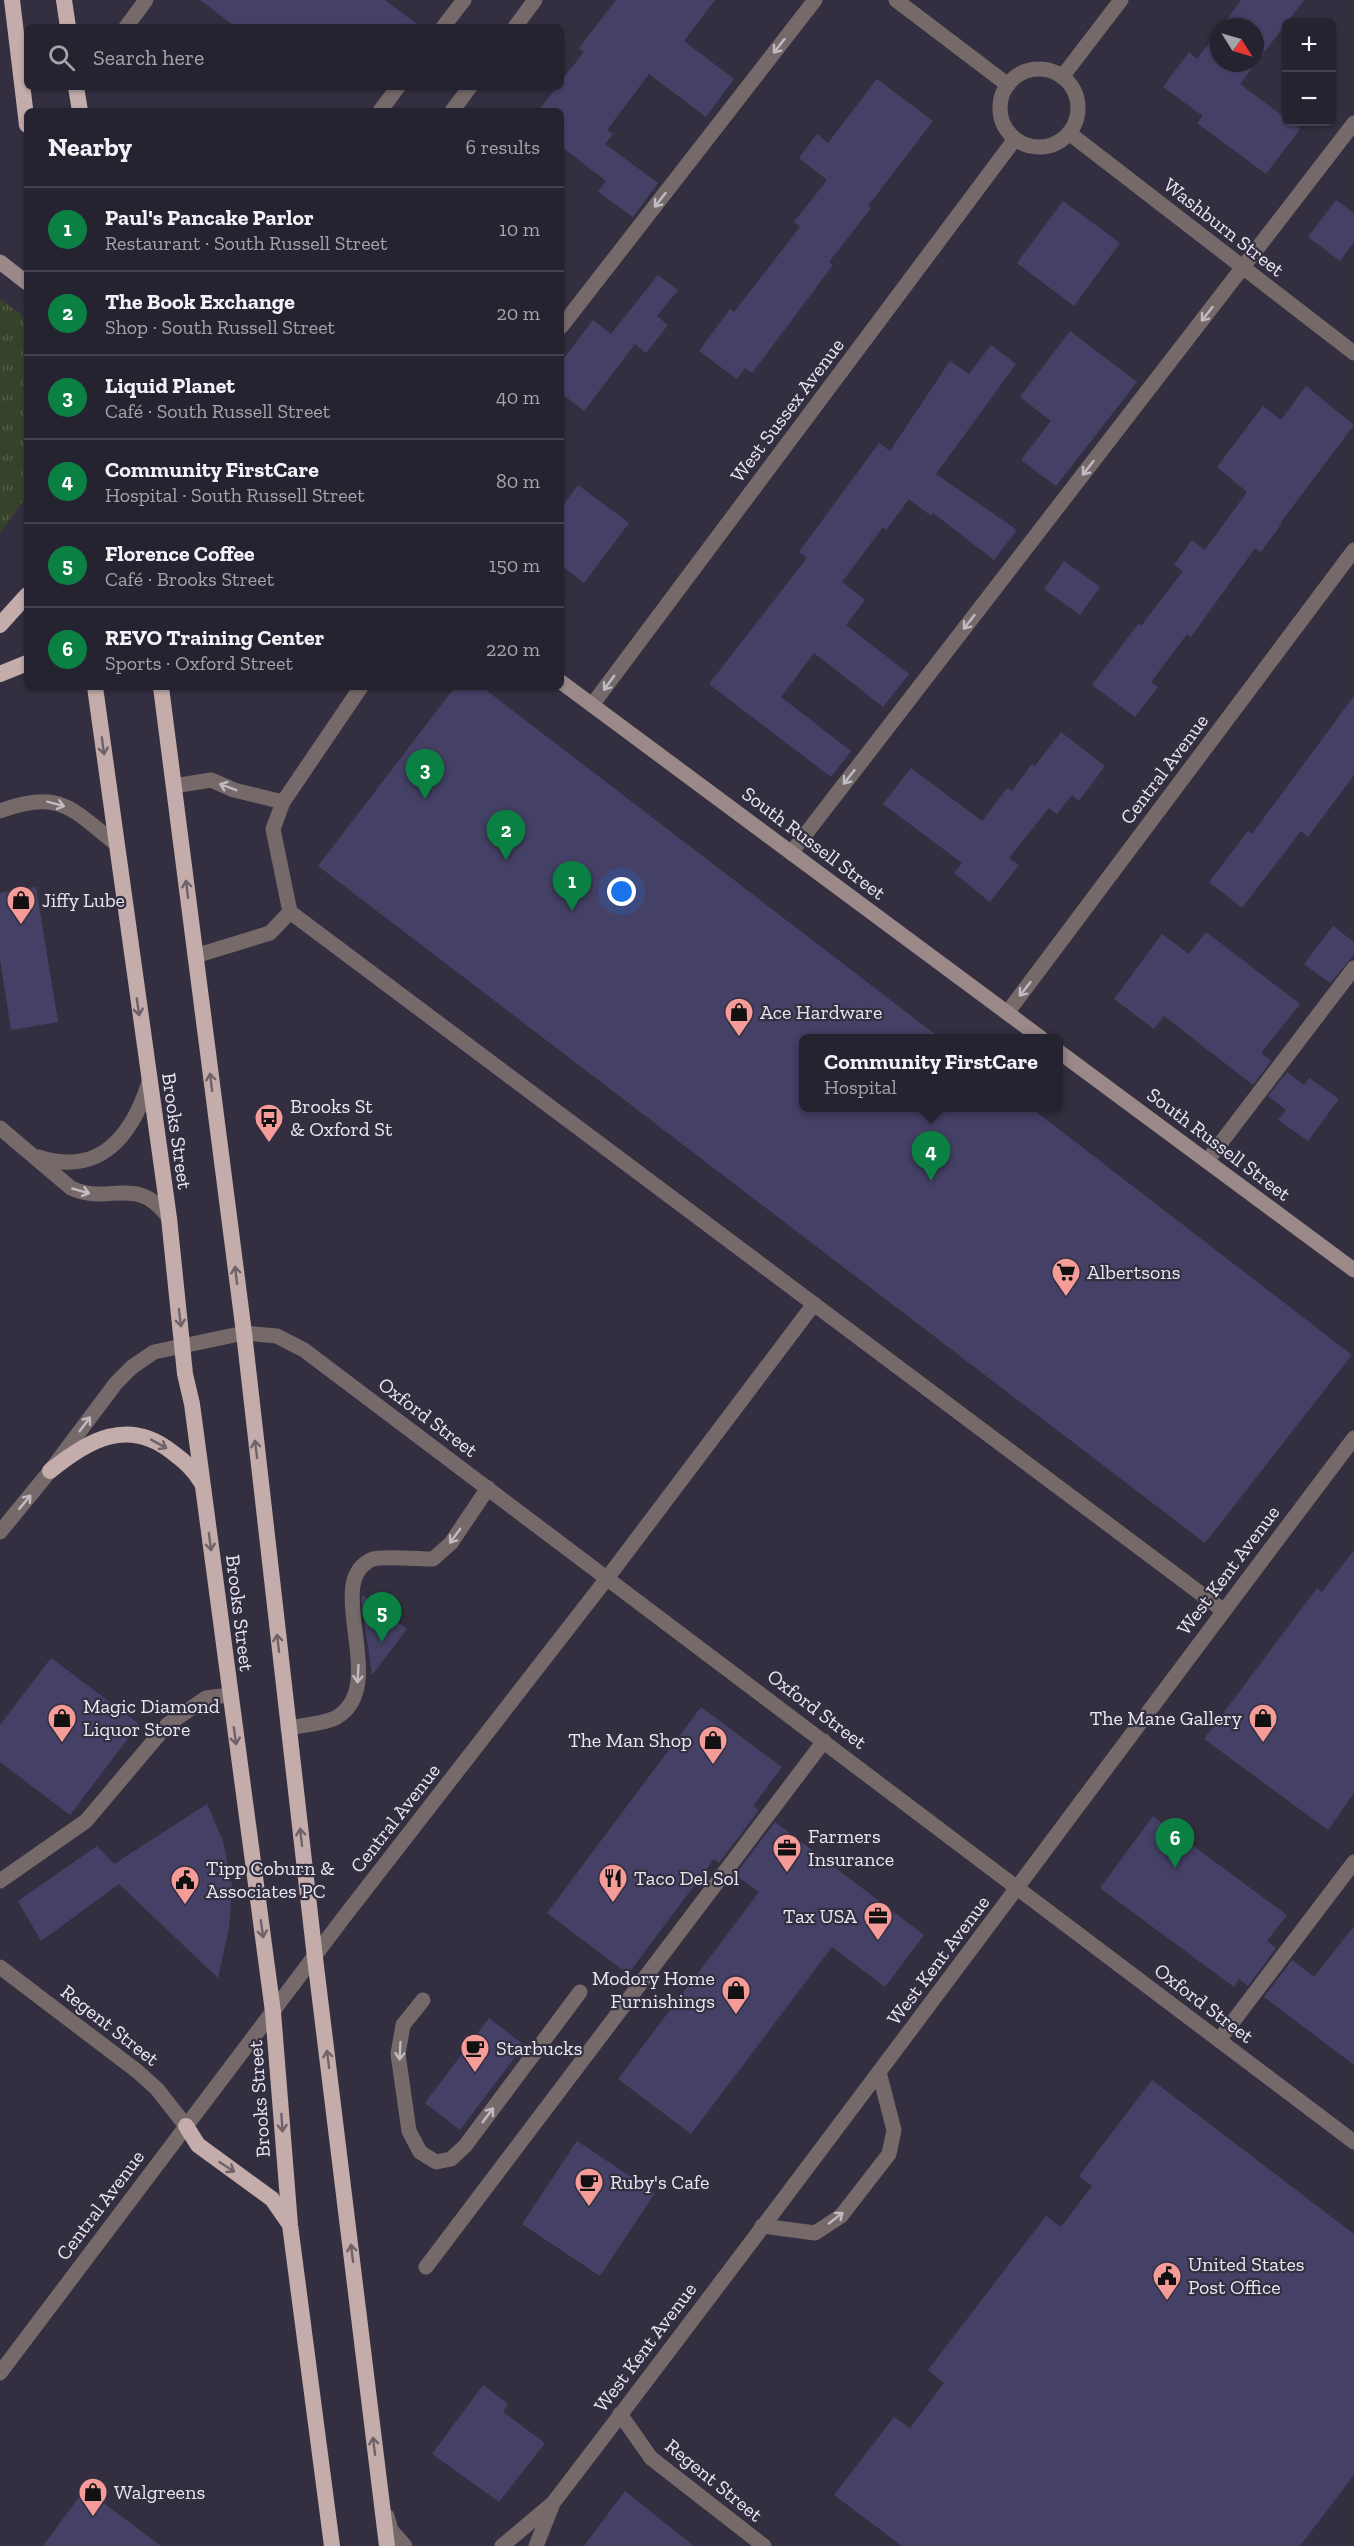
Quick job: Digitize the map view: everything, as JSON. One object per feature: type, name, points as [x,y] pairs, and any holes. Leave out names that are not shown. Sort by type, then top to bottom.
[{"type":"highway","points":[[12,0],[25,108]]},
{"type":"highway","points":[[64,0],[68,24]]},
{"type":"highway","points":[[78,90],[80,108]]},
{"type":"highway","points":[[0,625],[24,598]]},
{"type":"highway","points":[[0,674],[24,664]]},
{"type":"highway","name":"Brooks Street","points":[[94,690],[169,1218],[183,1345],[273,2012],[290,2225],[332,2546]]},
{"type":"highway","name":"Brooks Street","points":[[160,690],[244,1334],[315,1958],[387,2546]]},
{"type":"highway","points":[[50,1471],[83,1446],[107,1437],[132,1435],[160,1442],[185,1461],[202,1484]]},
{"type":"highway","points":[[186,2126],[198,2145],[272,2199],[290,2225]]},
{"type":"main road","points":[[0,262],[24,281]]},
{"type":"main road","name":"South Russell Street","points":[[564,684],[1036,1034]]},
{"type":"main road","name":"South Russell Street","points":[[1063,1054],[1354,1270]]},
{"type":"street","points":[[128,24],[146,0]]},
{"type":"street","points":[[445,24],[464,0]]},
{"type":"street","points":[[515,24],[522,0]]},
{"type":"street","points":[[516,24],[535,0]]},
{"type":"street","points":[[564,323],[815,0]]},
{"type":"street","points":[[896,0],[1008,85]]},
{"type":"street","points":[[1062,77],[1121,0]]},
{"type":"street","points":[[1043,69],[1062,77],[1076,92],[1079,106],[1078,119],[1069,133],[1049,147],[1035,148],[1016,139],[1003,124],[1000,111],[1001,98],[1008,85],[1017,75],[1030,70],[1043,69]]},
{"type":"street","points":[[382,108],[396,90]]},
{"type":"street","points":[[454,108],[468,90]]},
{"type":"street","points":[[791,853],[1354,123]]},
{"type":"street","name":"Washburn Street","points":[[1069,133],[1354,353]]},
{"type":"street","name":"West Sussex Avenue","points":[[592,705],[1016,139]]},
{"type":"street","name":"Central Avenue","points":[[1007,1013],[1354,550]]},
{"type":"street","points":[[358,690],[283,802],[273,829],[290,912],[1224,1611]]},
{"type":"street","points":[[174,786],[211,780],[234,790],[283,802]]},
{"type":"street","points":[[0,811],[24,802],[52,801],[71,808],[116,843]]},
{"type":"street","points":[[195,956],[270,933],[290,912]]},
{"type":"street","points":[[1207,1161],[1354,968]]},
{"type":"street","points":[[35,1156],[62,1161],[83,1161],[108,1151],[130,1126],[149,1082]]},
{"type":"street","points":[[0,1128],[71,1188],[84,1193],[125,1191],[142,1196],[153,1200],[169,1218]]},
{"type":"street","name":"Central Avenue","points":[[0,2373],[814,1304]]},
{"type":"street","points":[[0,1532],[50,1471],[116,1383],[132,1367],[154,1352],[244,1334]]},
{"type":"street","name":"Oxford Street","points":[[244,1334],[277,1336],[290,1341],[608,1577],[1354,2142]]},
{"type":"street","name":"West Kent Avenue","points":[[502,2546],[553,2503],[1018,1889],[1354,1438]]},
{"type":"street","points":[[288,1728],[337,1718],[353,1701],[359,1664],[352,1586],[362,1566],[375,1558],[433,1559],[451,1543],[488,1488]]},
{"type":"street","points":[[0,1881],[86,1821],[166,1725],[206,1698],[230,1695]]},
{"type":"street","points":[[426,2267],[824,1741]]},
{"type":"street","points":[[1219,2040],[1354,1862]]},
{"type":"street","name":"Regent Street","points":[[0,1967],[137,2071],[158,2090],[186,2126]]},
{"type":"street","points":[[423,2000],[403,2025],[398,2054],[409,2131],[420,2152],[436,2162],[451,2158],[465,2146],[580,1992]]},
{"type":"street","points":[[762,2226],[815,2233],[841,2216],[889,2154],[894,2130],[879,2072]]},
{"type":"street","name":"Regent Street","points":[[620,2414],[651,2458],[764,2546]]},
{"type":"street","points":[[379,2489],[391,2530],[405,2546]]},
{"type":"street","name":"West Kent Avenue","points":[[536,2546],[553,2503]]},
{"type":"green space","points":[[0,299],[24,318],[24,500],[0,533]]},
{"type":"building","points":[[200,0],[385,0],[417,24],[232,24]]},
{"type":"building","points":[[616,0],[715,0],[684,41],[734,79],[706,117],[649,74],[607,130],[613,134],[605,144],[658,183],[633,217],[598,192],[606,181],[564,148],[564,108],[540,108],[555,90],[564,90],[564,77],[584,52],[579,48]]},
{"type":"building","points":[[1241,0],[1304,0],[1290,18],[1282,18],[1282,29],[1264,52],[1264,18],[1228,18]]},
{"type":"building","points":[[1210,42],[1210,72],[1249,72],[1240,84],[1282,116],[1282,126],[1296,126],[1300,129],[1266,174],[1197,123],[1203,116],[1163,87],[1189,52],[1197,59]]},
{"type":"building","points":[[877,79],[933,121],[868,206],[871,208],[829,262],[833,265],[752,373],[745,368],[737,379],[699,351],[730,309],[734,312],[800,227],[794,222],[827,180],[799,158],[817,134],[828,143]]},
{"type":"building","points":[[1336,200],[1354,213],[1354,242],[1340,261],[1308,237]]},
{"type":"building","points":[[1063,201],[1120,243],[1074,306],[1017,263]]},
{"type":"building","points":[[658,275],[678,290],[657,316],[668,325],[646,353],[635,344],[584,411],[564,395],[564,358],[593,320],[611,334]]},
{"type":"building","points":[[1070,331],[1137,382],[1056,486],[1021,460],[1051,421],[1020,397]]},
{"type":"building","points":[[991,345],[1016,364],[936,474],[1017,530],[994,560],[933,513],[931,516],[909,499],[886,530],[883,527],[842,582],[865,600],[846,625],[909,674],[883,707],[814,653],[781,697],[851,751],[831,777],[709,684],[807,558],[799,552],[879,443],[890,451],[950,361],[969,374]]},
{"type":"building","points":[[1306,386],[1354,425],[1261,552],[1255,548],[1191,637],[1187,634],[1151,682],[1158,687],[1135,717],[1092,685],[1138,624],[1141,626],[1183,571],[1174,565],[1192,540],[1205,550],[1247,492],[1217,467],[1263,406],[1281,420]]},
{"type":"building","points":[[578,485],[629,523],[584,583],[564,567],[564,504]]},
{"type":"building","points":[[1064,561],[1100,587],[1080,615],[1044,589]]},
{"type":"building","points":[[453,690],[486,690],[935,1034],[799,1034],[799,1112],[1036,1112],[1352,1355],[1205,1543],[318,866]]},
{"type":"building","points":[[1354,696],[1354,775],[1308,837],[1301,831],[1242,908],[1209,882],[1248,831],[1252,834]]},
{"type":"building","points":[[1061,732],[1105,766],[1079,801],[1072,795],[1057,814],[1049,808],[1009,858],[1019,865],[990,902],[954,873],[962,863],[883,804],[911,768],[982,821],[1007,788],[1012,791],[1032,764],[1035,766]]},
{"type":"building","name":"Jiffy Lube","points":[[36,887],[58,1022],[11,1030],[0,959],[0,893]]},
{"type":"building","points":[[1333,926],[1354,942],[1354,955],[1330,983],[1304,964]]},
{"type":"building","points":[[1206,932],[1300,1004],[1261,1053],[1271,1061],[1253,1085],[1164,1016],[1154,1029],[1114,999],[1162,934],[1189,954]]},
{"type":"building","points":[[1287,1072],[1304,1085],[1309,1078],[1339,1099],[1308,1141],[1278,1120],[1286,1110],[1268,1096]]},
{"type":"building","points":[[1354,1550],[1354,1793],[1328,1830],[1204,1739],[1317,1588],[1322,1592]]},
{"type":"building","points":[[362,1595],[407,1629],[372,1675],[362,1605]]},
{"type":"building","name":"Magic Diamond Liquor Store","points":[[51,1658],[139,1724],[70,1815],[0,1762],[0,1725]]},
{"type":"building","points":[[701,1707],[782,1767],[753,1806],[759,1810],[719,1863],[714,1859],[628,1974],[547,1913]]},
{"type":"building","points":[[207,1804],[223,1841],[232,1886],[229,1928],[218,1978],[119,1884],[41,1941],[18,1901],[97,1846],[114,1864]]},
{"type":"building","points":[[1153,1816],[1287,1915],[1267,1941],[1276,1948],[1248,1986],[1239,1979],[1234,1987],[1100,1888]]},
{"type":"building","points":[[775,1822],[924,1935],[885,1987],[832,1947],[691,2134],[618,2079],[759,1892],[735,1875]]},
{"type":"building","points":[[1354,1926],[1354,2065],[1264,1997],[1292,1960],[1314,1977]]},
{"type":"building","name":"Starbucks","points":[[489,2018],[524,2045],[460,2130],[425,2103]]},
{"type":"building","name":"United States Post Office","points":[[1152,2080],[1354,2234],[1354,2475],[1300,2546],[902,2546],[834,2495],[894,2417],[910,2428],[944,2383],[928,2370],[1046,2216],[1061,2227],[1092,2186],[1079,2176]]},
{"type":"building","name":"Ruby's Cafe","points":[[577,2141],[655,2193],[600,2276],[522,2224]]},
{"type":"building","points":[[483,2385],[508,2404],[503,2412],[545,2443],[499,2502],[432,2454]]},
{"type":"building","name":"Walgreens","points":[[85,2489],[161,2546],[43,2546]]},
{"type":"building","points":[[625,2491],[694,2546],[584,2546]]},
{"type":"place","name":"Liquid Planet","points":[[425,799]]},
{"type":"place","name":"The Book Exchange","points":[[506,860]]},
{"type":"place","name":"Paul's Pancake Parlor","points":[[572,911]]},
{"type":"place","name":"Jiffy Lube","points":[[21,926]]},
{"type":"place","name":"Ace Hardware","points":[[739,1038]]},
{"type":"place","name":"Brooks St & Oxford St","points":[[269,1144]]},
{"type":"place","name":"Community FirstCare","points":[[931,1181]]},
{"type":"place","name":"Albertsons","points":[[1066,1298]]},
{"type":"place","name":"Florence Coffee","points":[[382,1642]]},
{"type":"place","name":"Magic Diamond Liquor Store","points":[[62,1744]]},
{"type":"place","name":"The Mane Gallery","points":[[1263,1744]]},
{"type":"place","name":"The Man Shop","points":[[713,1766]]},
{"type":"place","name":"REVO Training Center","points":[[1175,1868]]},
{"type":"place","name":"Farmers Insurance","points":[[787,1874]]},
{"type":"place","name":"Taco Del Sol","points":[[613,1904]]},
{"type":"place","name":"Tipp Coburn & Associates PC","points":[[185,1906]]},
{"type":"place","name":"Tax USA","points":[[878,1942]]},
{"type":"place","name":"Modory Home Furnishings","points":[[736,2016]]},
{"type":"place","name":"Starbucks","points":[[475,2074]]},
{"type":"place","name":"Ruby's Cafe","points":[[589,2208]]},
{"type":"place","name":"United States Post Office","points":[[1167,2302]]},
{"type":"place","name":"Walgreens","points":[[93,2518]]}]
